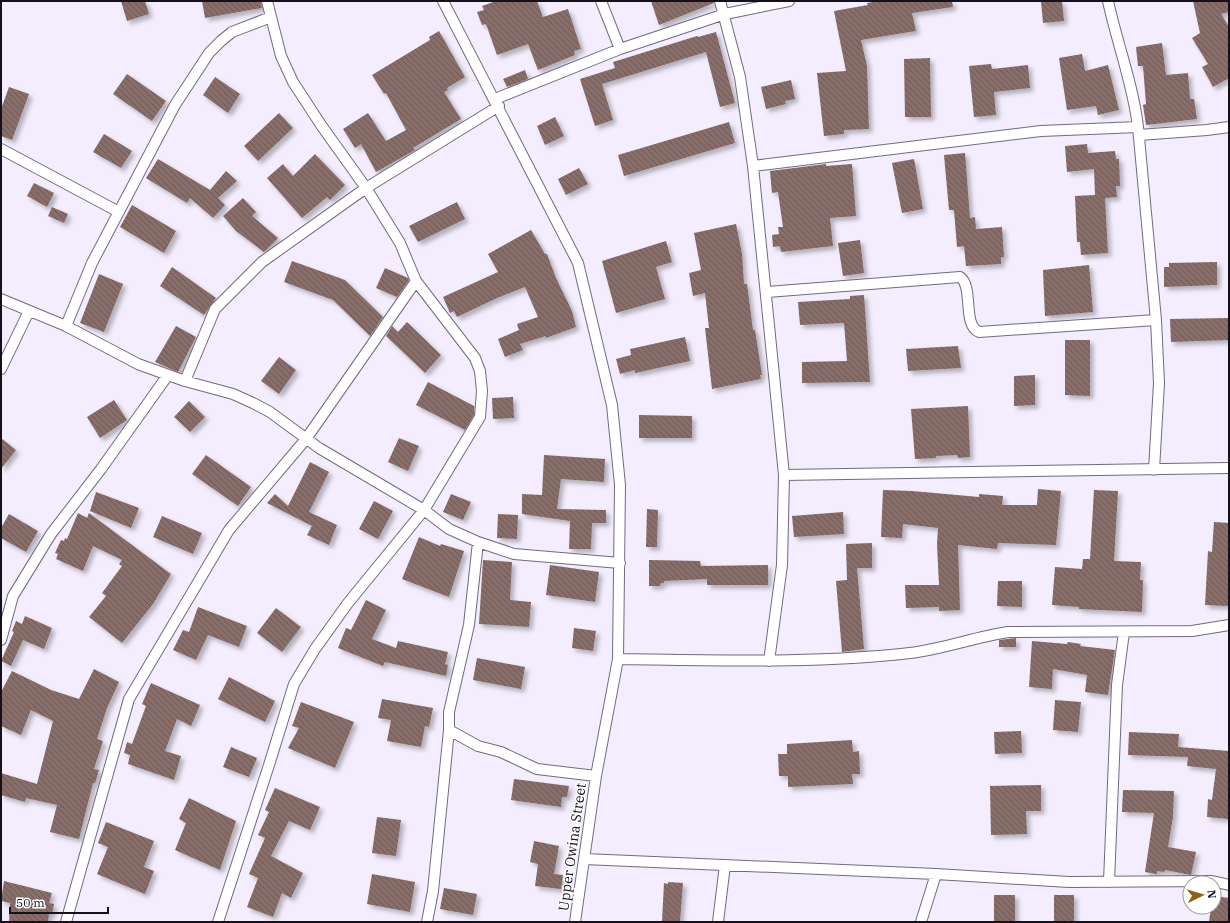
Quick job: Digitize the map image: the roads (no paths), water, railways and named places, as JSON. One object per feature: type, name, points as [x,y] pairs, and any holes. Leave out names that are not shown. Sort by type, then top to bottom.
[{"type":"street","points":[[218,922],[294,684],[315,649],[348,603],[424,510],[480,417],[482,391],[480,371],[475,358],[416,281],[400,243],[366,188],[321,125],[293,82],[281,56],[267,1]]},
{"type":"street","name":"Upper Owina Street","points":[[443,1],[497,103],[526,163],[578,263],[612,405],[620,485],[618,659],[596,776],[575,922]]},
{"type":"street","points":[[601,1],[620,49]]},
{"type":"street","points":[[720,1],[725,14],[740,77],[754,166],[784,475],[782,565],[769,661]]},
{"type":"street","points":[[185,381],[215,309],[262,262],[366,188],[497,103],[620,49],[725,14],[789,1]]},
{"type":"street","points":[[1108,1],[1117,42],[1135,100],[1139,131],[1156,320],[1159,383],[1154,470]]},
{"type":"street","points":[[66,326],[92,263],[175,105],[209,53],[232,32],[271,17]]},
{"type":"street","points":[[754,166],[1041,131],[1207,130],[1229,127]]},
{"type":"street","points":[[1,149],[119,212]]},
{"type":"street","points":[[767,292],[960,277],[964,280],[966,287],[969,311],[973,326],[979,332],[1156,320]]},
{"type":"street","points":[[66,922],[129,699],[229,530],[306,439],[416,281]]},
{"type":"street","points":[[1,299],[66,326],[138,364],[185,381],[233,394],[253,403],[270,412],[319,448],[424,510],[449,528],[478,542],[514,554],[620,563]]},
{"type":"street","points":[[1,369],[29,311]]},
{"type":"street","points":[[1,640],[13,596],[50,534],[101,469],[168,375]]},
{"type":"street","points":[[784,475],[1229,468]]},
{"type":"street","points":[[427,922],[433,891],[450,730],[450,712],[469,626],[478,542]]},
{"type":"street","points":[[618,659],[769,661],[911,653],[982,636],[1008,632],[1192,631],[1229,625]]},
{"type":"street","points":[[1109,882],[1117,685],[1124,632]]},
{"type":"street","points":[[450,730],[478,746],[501,752],[537,769],[596,776]]},
{"type":"street","points":[[584,859],[936,874],[1069,882],[1212,881],[1229,885]]},
{"type":"street","points":[[718,922],[725,865]]},
{"type":"street","points":[[921,922],[936,874]]}]
